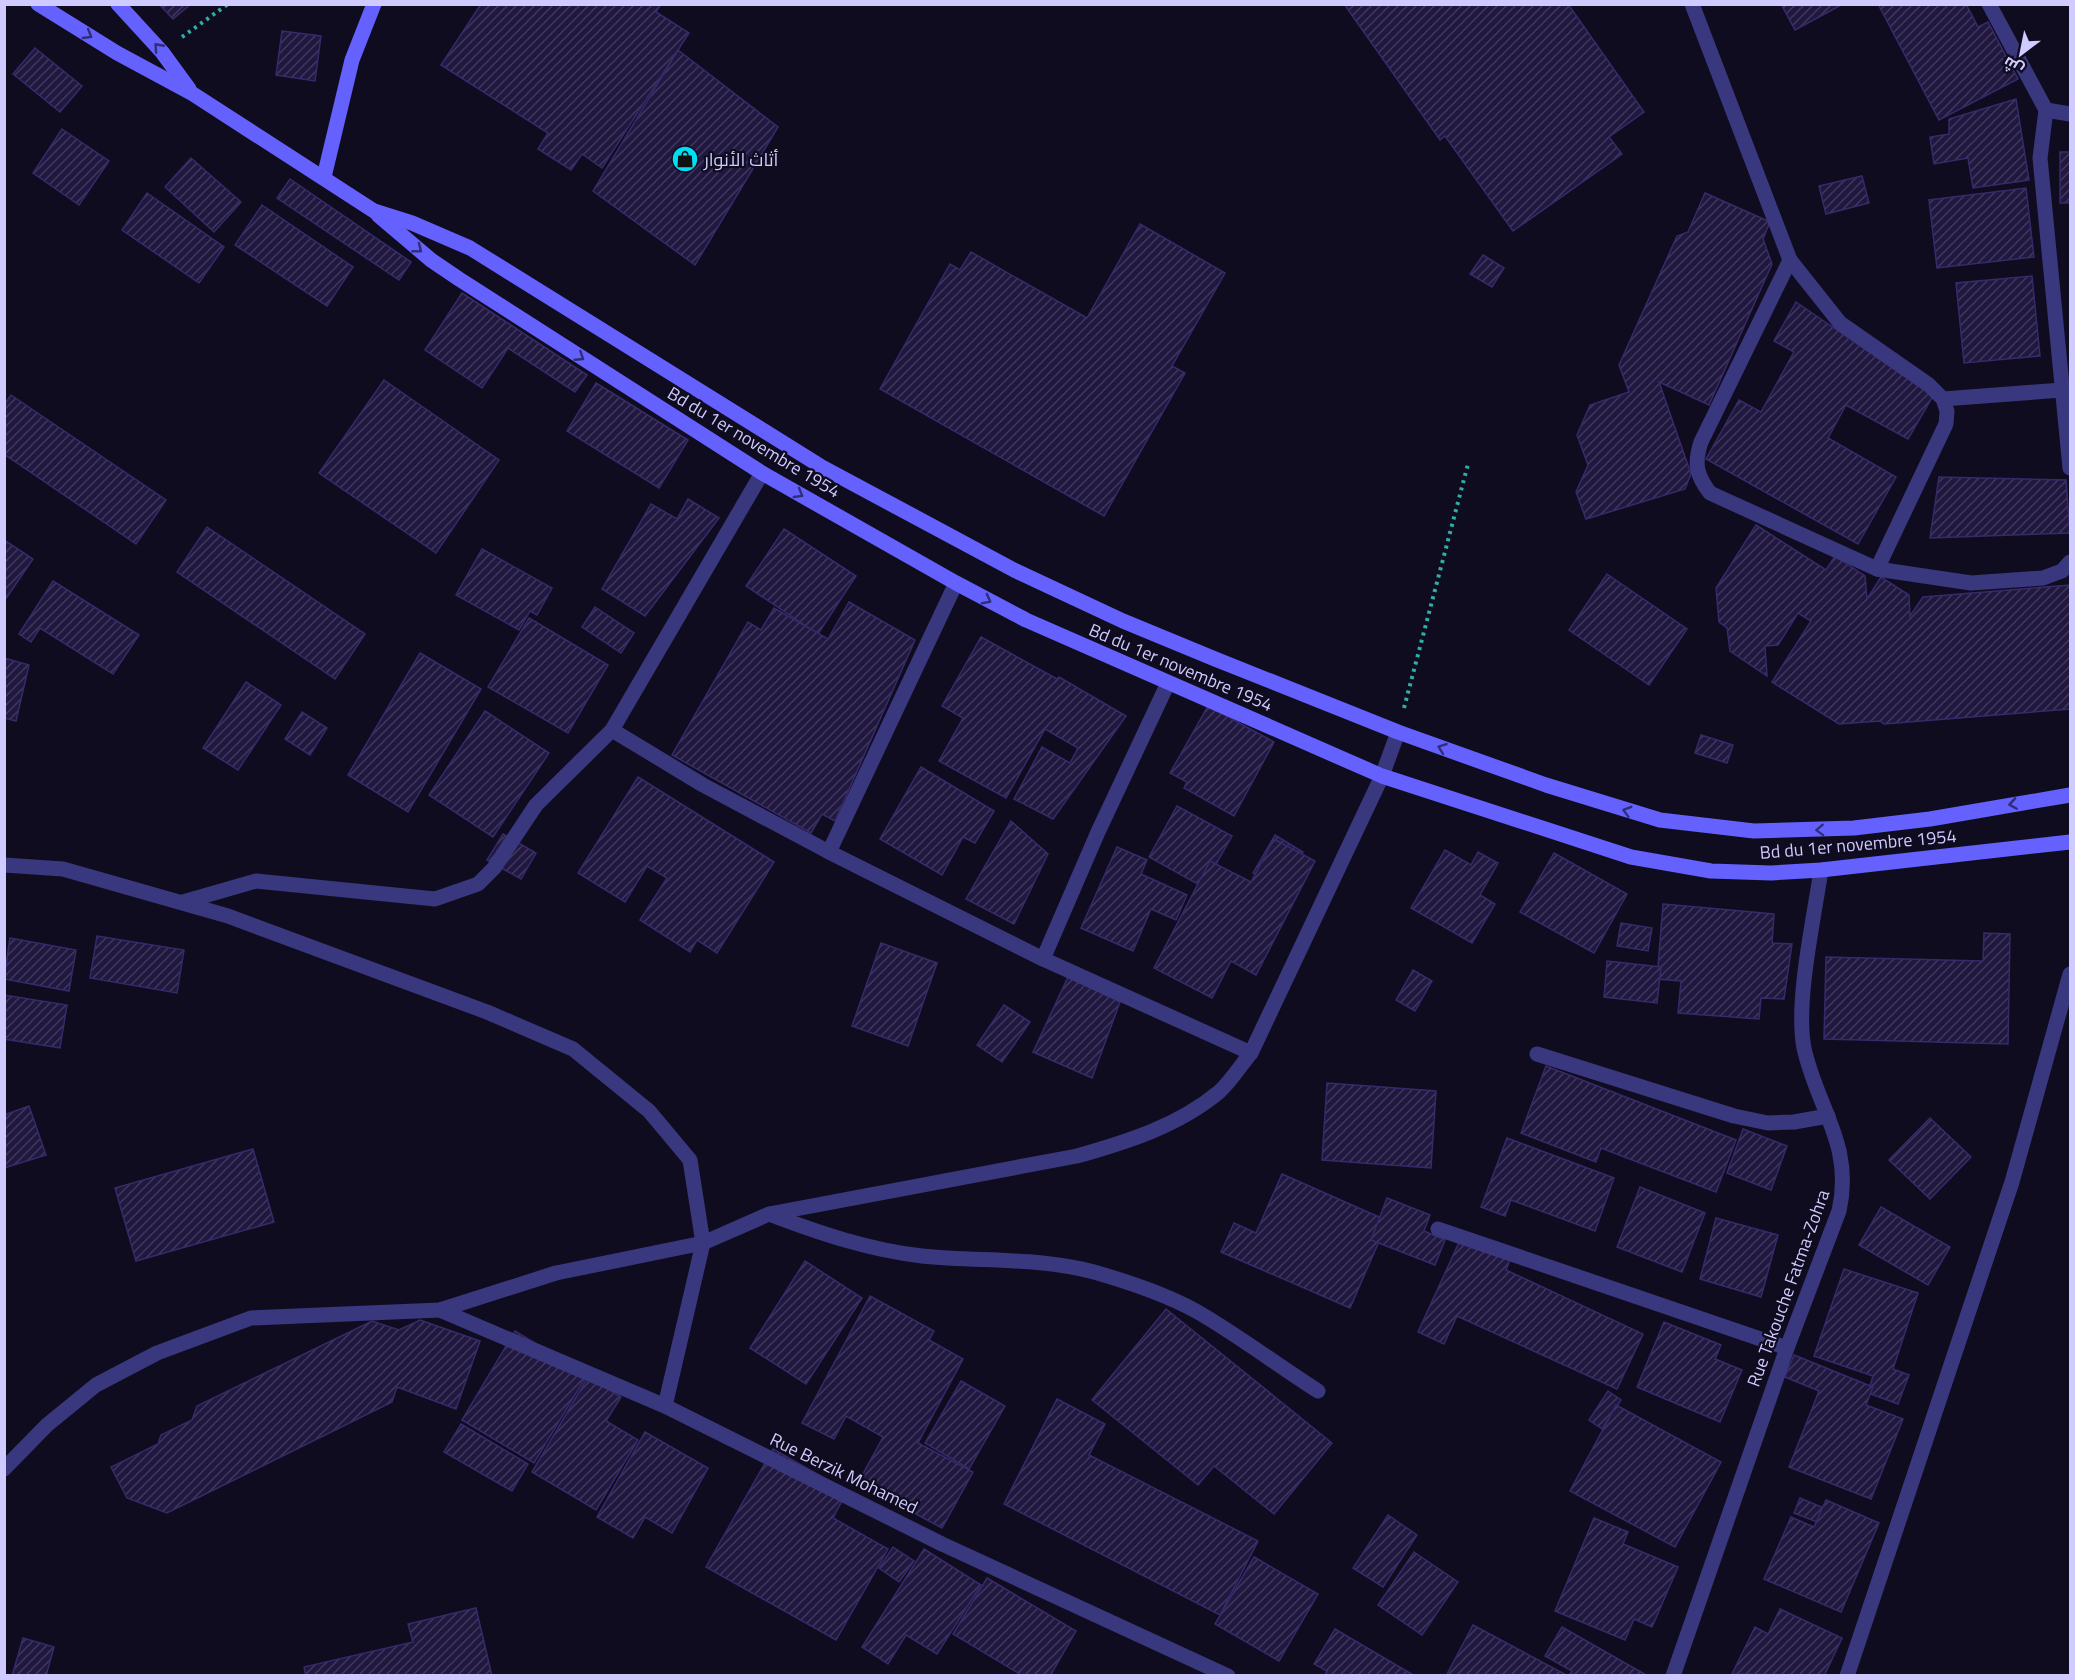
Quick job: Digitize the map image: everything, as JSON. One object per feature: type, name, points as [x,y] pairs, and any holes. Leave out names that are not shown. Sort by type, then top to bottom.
[{"type":"street","points":[[38,4],[117,54],[193,94],[374,211],[412,223],[470,248],[822,467],[1014,570],[1123,621],[1398,732],[1604,804],[1660,820],[1705,827],[1754,831],[1854,828],[1930,819],[2070,795]]},
{"type":"street","points":[[118,4],[162,52],[193,94]]},
{"type":"street","points":[[324,177],[352,60],[374,4]]},
{"type":"street","points":[[1692,4],[1790,260],[1840,322],[1929,385],[1943,399],[1947,411],[1946,424],[1877,569]]},
{"type":"street","points":[[1989,4],[2046,110],[2040,158],[2070,468]]},
{"type":"street","points":[[2046,110],[2070,114]]},
{"type":"street","name":"Bd du 1er novembre 1954","points":[[374,211],[423,253],[459,279],[762,473],[956,583],[1026,620],[1382,776],[1631,857],[1711,871],[1771,873],[1821,870],[2070,842]]},
{"type":"street","points":[[1790,260],[1701,442],[1695,460],[1700,479],[1710,493],[1877,569],[1971,583],[2043,578],[2062,571],[2070,562]]},
{"type":"street","points":[[1943,399],[2062,390]]},
{"type":"street","points":[[182,903],[256,881],[435,899],[478,884],[494,868],[536,805],[612,730],[762,473]]},
{"type":"street","points":[[829,852],[956,583]]},
{"type":"street","points":[[1043,959],[1098,832],[1168,683]]},
{"type":"street","points":[[612,730],[703,785],[829,852],[1043,959],[1251,1053]]},
{"type":"street","points":[[4,1469],[47,1425],[96,1385],[157,1353],[251,1318],[440,1310],[556,1273],[703,1243],[769,1214],[1077,1156],[1120,1144],[1191,1112],[1221,1090],[1251,1053],[1382,776],[1398,732]]},
{"type":"street","points":[[4,864],[63,869],[228,916],[465,1004],[573,1048],[649,1111],[690,1160],[703,1243],[665,1406]]},
{"type":"street","name":"Rue Takouche Fatma-Zohra","points":[[1673,1676],[1787,1348],[1839,1210],[1845,1187],[1839,1142],[1804,1047],[1802,1012],[1821,870]]},
{"type":"street","points":[[1847,1676],[2012,1182],[2070,974]]},
{"type":"street","points":[[1538,1054],[1734,1116],[1768,1123],[1828,1116]]},
{"type":"street","points":[[769,1214],[826,1236],[873,1247],[920,1256],[1043,1263],[1092,1272],[1137,1285],[1195,1311],[1318,1391]]},
{"type":"street","points":[[1438,1229],[1787,1348]]},
{"type":"street","name":"Rue Berzik Mohamed","points":[[440,1310],[665,1406],[942,1544],[1228,1676]]},
{"type":"path","points":[[162,52],[228,4]]},
{"type":"path","points":[[1398,732],[1468,464]]},
{"type":"building","points":[[159,4],[191,4],[173,19]]},
{"type":"building","points":[[481,4],[661,4],[656,12],[689,33],[602,168],[582,154],[571,170],[538,149],[548,133],[441,65]]},
{"type":"building","points":[[1344,4],[1568,4],[1644,112],[1609,137],[1622,154],[1513,231],[1445,136],[1440,140]]},
{"type":"building","points":[[1781,4],[1843,4],[1795,30]]},
{"type":"building","points":[[1878,4],[1966,4],[1978,27],[1988,22],[2018,79],[1939,120]]},
{"type":"building","points":[[282,31],[321,36],[315,81],[276,75]]},
{"type":"building","points":[[35,48],[82,86],[60,112],[13,74]]},
{"type":"building","name":"أثاث الأنوار","points":[[678,50],[778,127],[695,265],[593,191]]},
{"type":"building","points":[[2016,99],[2029,180],[1973,188],[1968,158],[1934,164],[1930,137],[1949,134],[1949,119]]},
{"type":"building","points":[[62,129],[109,161],[79,205],[33,173]]},
{"type":"building","points":[[2060,152],[2070,152],[2070,203],[2060,203]]},
{"type":"building","points":[[191,158],[241,202],[214,232],[165,187]]},
{"type":"building","points":[[1862,176],[1869,203],[1826,214],[1819,186]]},
{"type":"building","points":[[290,179],[411,262],[399,280],[277,198]]},
{"type":"building","points":[[2026,188],[2034,257],[1937,268],[1929,200]]},
{"type":"building","points":[[147,193],[224,247],[199,283],[122,230]]},
{"type":"building","points":[[1705,193],[1770,222],[1763,239],[1772,264],[1709,405],[1659,382],[1691,474],[1685,489],[1586,519],[1576,492],[1588,465],[1577,435],[1590,405],[1629,392],[1619,365],[1677,236],[1688,232]]},
{"type":"building","points":[[262,205],[353,267],[327,306],[235,245]]},
{"type":"building","points":[[1140,224],[1225,273],[1172,366],[1185,373],[1104,516],[880,389],[950,264],[960,270],[971,252],[1087,318]]},
{"type":"building","points":[[1483,255],[1504,268],[1492,287],[1470,274]]},
{"type":"building","points":[[2032,276],[2040,356],[1964,363],[1956,283]]},
{"type":"building","points":[[462,293],[587,375],[575,392],[508,348],[482,388],[425,350]]},
{"type":"building","points":[[1796,302],[1933,396],[1908,439],[1846,405],[1828,438],[1896,477],[1858,544],[1706,459],[1739,400],[1761,412],[1794,352],[1774,341]]},
{"type":"building","points":[[384,380],[499,460],[436,553],[319,473]]},
{"type":"building","points":[[596,383],[688,440],[659,488],[567,431]]},
{"type":"building","points":[[11,395],[166,500],[136,544],[4,454],[4,405]]},
{"type":"building","points":[[1939,477],[2066,480],[2070,533],[1930,538]]},
{"type":"building","points":[[688,499],[719,518],[645,616],[602,589],[651,504],[677,519]]},
{"type":"building","points":[[1756,525],[1826,570],[1835,556],[1865,576],[1867,599],[1881,577],[1909,595],[1910,616],[1923,597],[2070,585],[2070,709],[1884,724],[1880,721],[1839,724],[1772,682],[1811,621],[1798,613],[1778,645],[1765,646],[1767,676],[1730,651],[1727,628],[1719,622],[1716,588]]},
{"type":"building","points":[[207,527],[365,634],[335,679],[177,572]]},
{"type":"building","points":[[784,529],[856,576],[818,634],[746,586]]},
{"type":"building","points":[[4,540],[33,559],[5,600],[4,600]]},
{"type":"building","points":[[482,549],[552,588],[537,615],[530,611],[519,630],[456,595]]},
{"type":"building","points":[[1607,574],[1687,629],[1649,685],[1569,630]]},
{"type":"building","points":[[53,581],[139,635],[113,674],[40,628],[31,642],[19,634]]},
{"type":"building","points":[[849,602],[915,640],[835,821],[822,814],[811,833],[672,755],[748,622],[761,630],[774,608],[828,639]]},
{"type":"building","points":[[595,607],[634,633],[621,653],[582,627]]},
{"type":"building","points":[[529,618],[608,665],[568,733],[488,687]]},
{"type":"building","points":[[981,637],[1057,679],[1059,677],[1126,716],[1053,819],[1014,799],[1042,747],[1070,763],[1078,748],[1045,729],[1006,798],[939,761],[963,718],[942,706]]},
{"type":"building","points":[[420,653],[481,689],[408,812],[348,775]]},
{"type":"building","points":[[4,658],[29,665],[16,721],[4,718]]},
{"type":"building","points":[[246,682],[281,705],[238,770],[203,748]]},
{"type":"building","points":[[1208,706],[1274,742],[1234,816],[1184,788],[1187,782],[1170,773]]},
{"type":"building","points":[[485,711],[549,753],[493,837],[429,795]]},
{"type":"building","points":[[302,712],[327,728],[310,755],[285,739]]},
{"type":"building","points":[[1701,735],[1733,745],[1727,763],[1695,753]]},
{"type":"building","points":[[921,767],[994,811],[975,843],[963,837],[942,875],[880,839]]},
{"type":"building","points":[[638,777],[774,862],[717,953],[697,940],[690,952],[640,920],[667,878],[647,866],[625,902],[578,873]]},
{"type":"building","points":[[1177,806],[1232,836],[1203,887],[1149,857]]},
{"type":"building","points":[[1011,821],[1048,854],[1014,924],[966,899]]},
{"type":"building","points":[[503,834],[536,853],[521,879],[487,860]]},
{"type":"building","points":[[1275,835],[1303,852],[1281,889],[1253,873]]},
{"type":"building","points":[[1274,839],[1315,861],[1256,975],[1231,961],[1212,998],[1154,968],[1210,861],[1251,882]]},
{"type":"building","points":[[1117,847],[1147,860],[1141,874],[1187,895],[1176,920],[1151,909],[1133,951],[1081,928]]},
{"type":"building","points":[[1445,850],[1471,865],[1478,852],[1498,863],[1480,895],[1495,904],[1472,943],[1411,908]]},
{"type":"building","points":[[1554,853],[1627,894],[1594,953],[1520,912]]},
{"type":"building","points":[[1663,904],[1774,914],[1772,943],[1792,944],[1784,999],[1761,998],[1759,1019],[1678,1013],[1681,981],[1657,979]]},
{"type":"building","points":[[1621,923],[1652,928],[1648,951],[1617,946]]},
{"type":"building","points":[[1984,933],[2010,934],[2008,1044],[1824,1039],[1826,957],[1983,961]]},
{"type":"building","points":[[97,936],[184,950],[177,993],[90,978]]},
{"type":"building","points":[[10,938],[76,950],[69,991],[4,979]]},
{"type":"building","points":[[881,943],[937,963],[908,1046],[852,1026]]},
{"type":"building","points":[[1607,961],[1661,967],[1657,1003],[1604,997]]},
{"type":"building","points":[[1413,970],[1432,981],[1415,1011],[1396,1000]]},
{"type":"building","points":[[1068,977],[1120,1002],[1092,1078],[1033,1052]]},
{"type":"building","points":[[4,995],[67,1005],[60,1048],[4,1039]]},
{"type":"building","points":[[1004,1005],[1030,1022],[1002,1062],[977,1045]]},
{"type":"building","points":[[1546,1066],[1736,1140],[1716,1192],[1601,1148],[1596,1162],[1521,1133]]},
{"type":"building","points":[[1327,1083],[1436,1091],[1431,1168],[1322,1160]]},
{"type":"building","points":[[29,1106],[46,1155],[4,1168],[4,1115]]},
{"type":"building","points":[[1930,1118],[1971,1157],[1930,1199],[1889,1160]]},
{"type":"building","points":[[1743,1129],[1787,1146],[1771,1190],[1727,1173]]},
{"type":"building","points":[[1507,1138],[1614,1178],[1595,1231],[1511,1200],[1505,1216],[1481,1207]]},
{"type":"building","points":[[253,1149],[274,1222],[136,1261],[115,1188]]},
{"type":"building","points":[[1282,1174],[1388,1221],[1350,1308],[1221,1252],[1234,1223],[1256,1233]]},
{"type":"building","points":[[1640,1187],[1705,1213],[1682,1272],[1617,1247]]},
{"type":"building","points":[[1387,1198],[1430,1215],[1424,1231],[1445,1240],[1435,1265],[1371,1240]]},
{"type":"building","points":[[1881,1207],[1950,1247],[1928,1285],[1859,1245]]},
{"type":"building","points":[[1716,1218],[1778,1235],[1761,1297],[1700,1279]]},
{"type":"building","points":[[1461,1238],[1510,1260],[1506,1270],[1643,1334],[1617,1389],[1457,1316],[1444,1344],[1418,1332]]},
{"type":"building","points":[[805,1261],[862,1298],[806,1384],[750,1348]]},
{"type":"building","points":[[1844,1269],[1918,1293],[1893,1369],[1909,1375],[1898,1404],[1868,1393],[1873,1376],[1814,1356]]},
{"type":"building","points":[[870,1296],[934,1331],[929,1340],[963,1359],[918,1443],[973,1472],[942,1528],[858,1483],[883,1437],[846,1416],[834,1439],[802,1423]]},
{"type":"building","points":[[1166,1309],[1332,1443],[1274,1514],[1214,1466],[1198,1485],[1092,1400]]},
{"type":"building","points":[[420,1320],[480,1341],[456,1409],[397,1387],[392,1402],[167,1513],[127,1498],[111,1467],[158,1444],[161,1435],[192,1420],[197,1406],[372,1321],[399,1330]]},
{"type":"building","points":[[1664,1322],[1721,1345],[1715,1359],[1742,1370],[1720,1422],[1637,1387]]},
{"type":"building","points":[[515,1331],[587,1375],[534,1463],[462,1420]]},
{"type":"building","points":[[1794,1355],[1873,1387],[1866,1405],[1903,1419],[1871,1499],[1789,1467],[1819,1391],[1785,1377]]},
{"type":"building","points":[[588,1377],[621,1397],[606,1421],[638,1440],[596,1510],[532,1472]]},
{"type":"building","points":[[961,1381],[1005,1406],[969,1469],[925,1443]]},
{"type":"building","points":[[1608,1391],[1621,1400],[1602,1429],[1589,1420]]},
{"type":"building","points":[[1057,1399],[1105,1424],[1089,1455],[1258,1541],[1220,1615],[1004,1504]]},
{"type":"building","points":[[1616,1405],[1721,1462],[1675,1547],[1570,1491]]},
{"type":"building","points":[[461,1424],[528,1464],[512,1491],[444,1452]]},
{"type":"building","points":[[645,1432],[708,1468],[672,1533],[645,1517],[633,1538],[597,1517]]},
{"type":"building","points":[[773,1449],[847,1491],[833,1518],[888,1549],[836,1640],[706,1567]]},
{"type":"building","points":[[1800,1498],[1826,1509],[1820,1523],[1794,1513]]},
{"type":"building","points":[[1826,1500],[1879,1523],[1841,1612],[1764,1579],[1791,1517],[1814,1527]]},
{"type":"building","points":[[1388,1515],[1417,1535],[1383,1587],[1353,1568]]},
{"type":"building","points":[[1594,1518],[1628,1532],[1623,1544],[1678,1567],[1652,1627],[1634,1619],[1625,1640],[1555,1611]]},
{"type":"building","points":[[893,1547],[914,1561],[899,1582],[879,1568]]},
{"type":"building","points":[[924,1549],[981,1585],[937,1654],[906,1635],[888,1664],[862,1647]]},
{"type":"building","points":[[1414,1552],[1458,1582],[1422,1635],[1378,1605]]},
{"type":"building","points":[[1254,1557],[1318,1594],[1279,1661],[1215,1624]]},
{"type":"building","points":[[987,1578],[1076,1631],[1050,1676],[1023,1676],[953,1634]]},
{"type":"building","points":[[476,1608],[492,1676],[306,1676],[304,1667],[413,1642],[408,1624]]},
{"type":"building","points":[[1780,1609],[1842,1638],[1824,1676],[1732,1674],[1755,1627],[1768,1634]]},
{"type":"building","points":[[1473,1625],[1568,1676],[1446,1676]]},
{"type":"building","points":[[1562,1627],[1648,1676],[1569,1676],[1572,1671],[1545,1656]]},
{"type":"building","points":[[1335,1629],[1415,1676],[1325,1676],[1327,1671],[1314,1664]]},
{"type":"building","points":[[23,1638],[54,1647],[46,1676],[12,1676]]},
{"type":"place","name":"أثاث الأنوار","points":[[685,159]]}]
